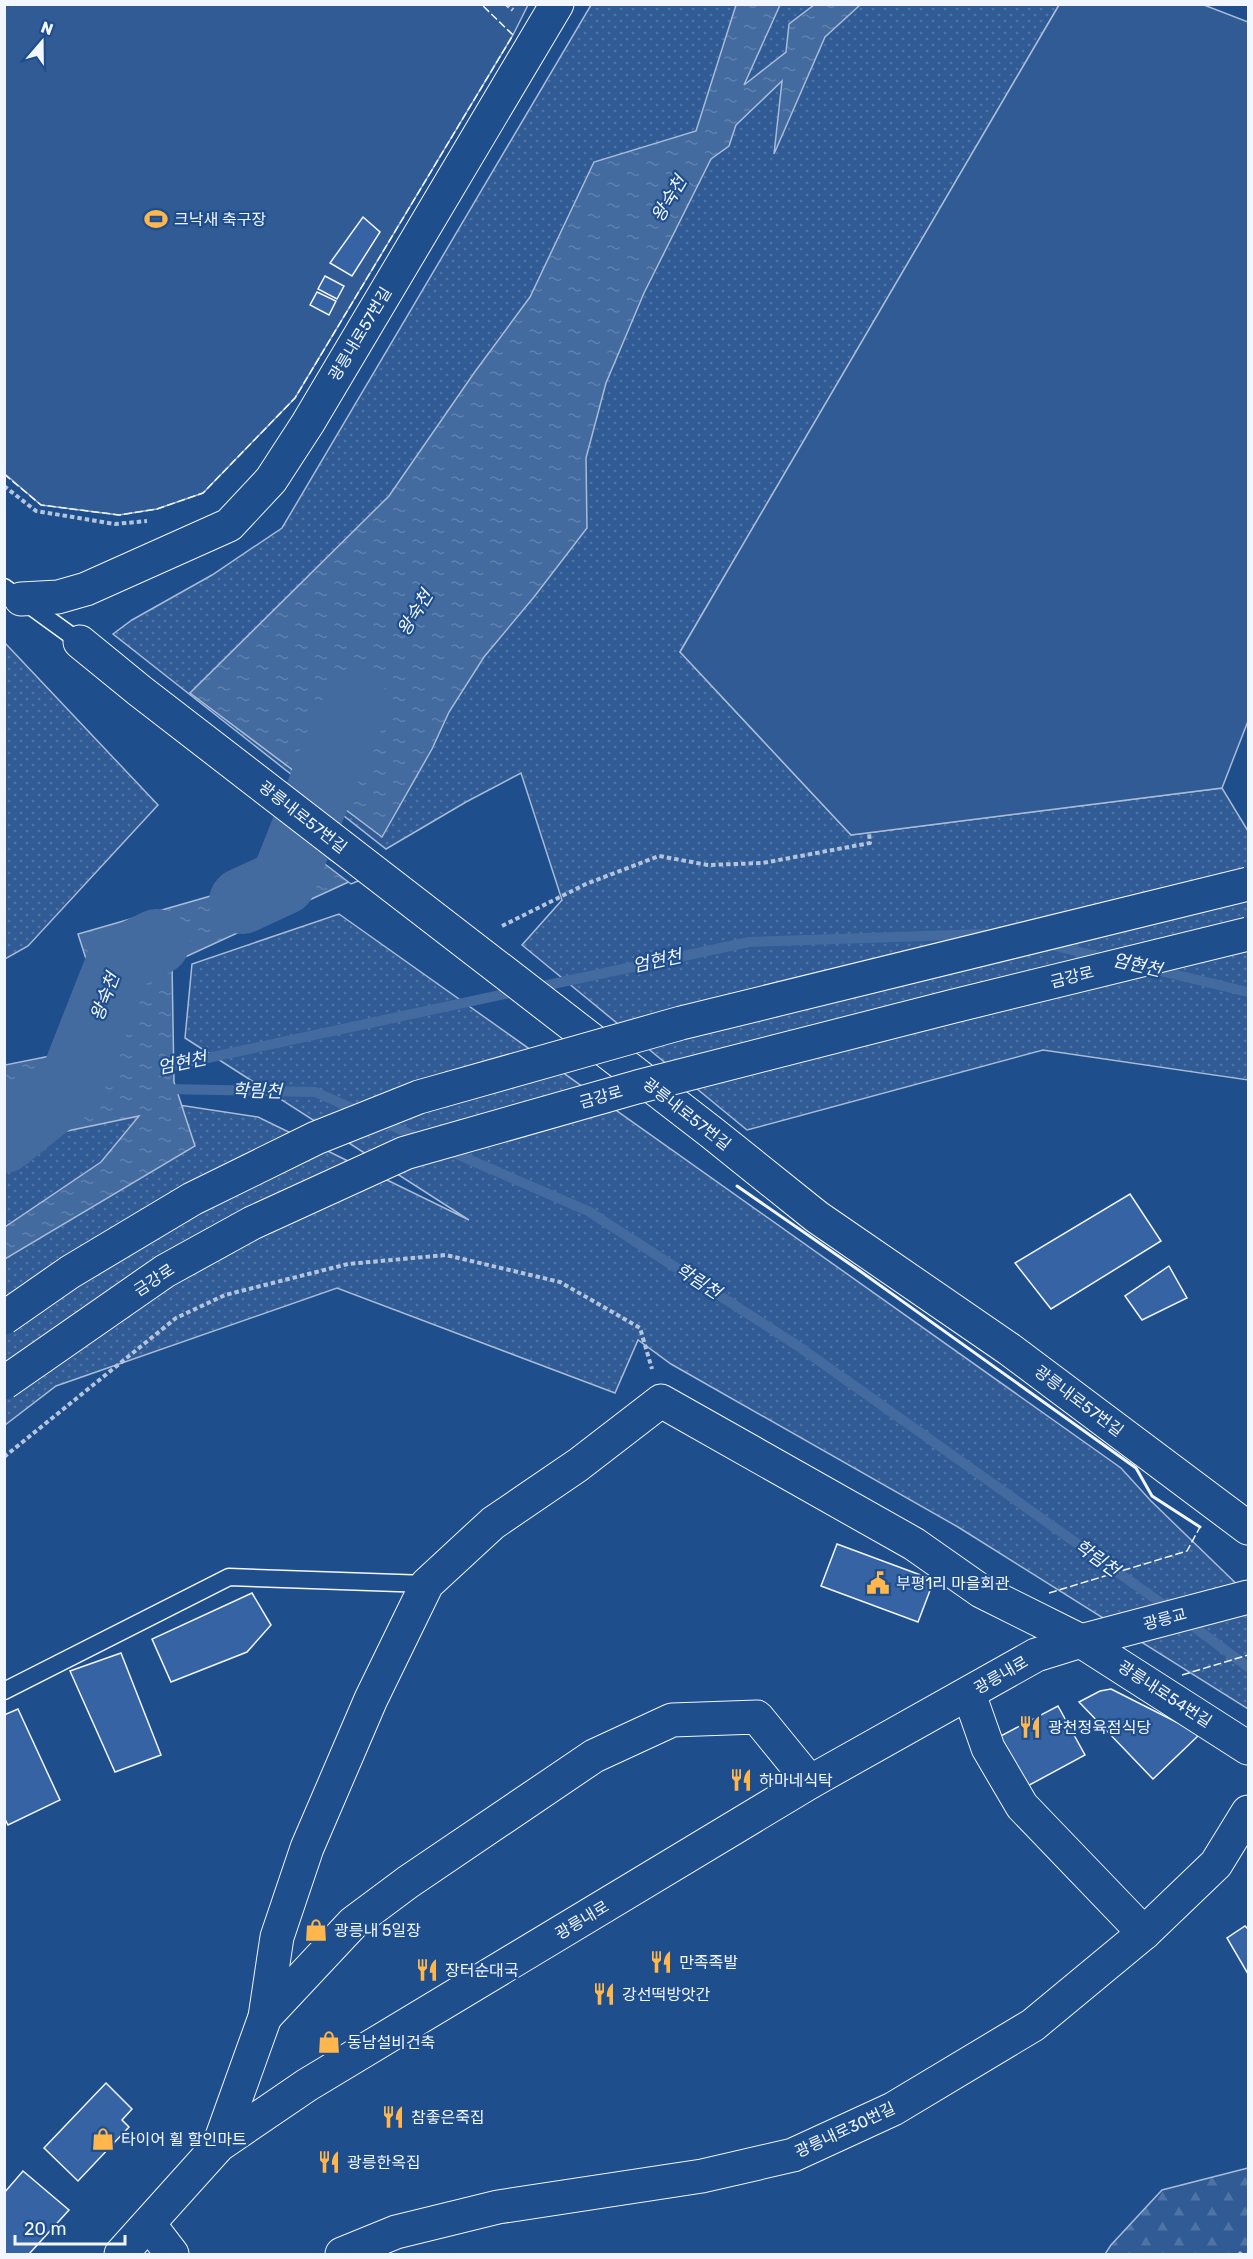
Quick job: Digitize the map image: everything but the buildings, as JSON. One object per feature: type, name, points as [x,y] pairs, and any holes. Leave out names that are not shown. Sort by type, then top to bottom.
[{"type":"street","name":"광릉내로57번길","points":[[13,593],[58,597],[86,589],[229,525],[265,487],[308,423],[557,4]]},
{"type":"street","name":"광릉내로57번길","points":[[80,642],[140,691],[711,1132],[817,1217],[1009,1349],[1248,1528]]},
{"type":"street","points":[[4,1318],[70,1272],[192,1199],[316,1138],[419,1096],[681,1023],[1248,884]]},
{"type":"street","name":"금강로","points":[[4,1383],[165,1271],[252,1223],[405,1153],[637,1086],[1248,934]]},
{"type":"street","points":[[219,2145],[265,2017],[277,1937],[307,1848],[371,1699],[427,1584],[494,1523],[578,1466],[661,1401]]},
{"type":"street","name":"광릉내로54번길","points":[[661,1401],[914,1544],[981,1591],[1081,1641],[1248,1748]]},
{"type":"street","name":"광릉교","points":[[1081,1641],[1248,1597]]},
{"type":"street","name":"광릉내로","points":[[121,2254],[219,2145],[307,2085],[810,1782],[1036,1655],[1081,1641]]},
{"type":"street","points":[[969,1694],[988,1748],[1022,1806],[1144,1934]]},
{"type":"street","points":[[265,2017],[353,1923],[399,1889],[594,1756],[672,1720],[757,1717],[810,1782]]},
{"type":"street","name":"광릉내로30번길","points":[[342,2254],[396,2232],[498,2207],[702,2176],[793,2155],[893,2109],[1033,2025],[1144,1934],[1216,1864],[1248,1812]]},
{"type":"street","points":[[149,2224],[172,2254]]},
{"type":"lane","name":"광릉내로57번길","points":[[13,593],[80,642]]},
{"type":"lane","points":[[4,1691],[229,1577],[427,1584]]},
{"type":"path","points":[[4,486],[36,511],[115,524],[150,520]]},
{"type":"path","points":[[467,943],[586,884],[659,856],[708,865],[763,863],[870,843],[869,833]]},
{"type":"path","points":[[4,1457],[176,1318],[225,1295],[348,1264],[446,1255],[560,1282],[640,1328],[661,1401]]},
{"type":"green space","points":[[591,5],[1059,5],[680,652],[851,835],[1222,788],[1248,831],[1248,1080],[1043,1050],[747,1130],[522,945],[562,900],[521,773],[386,849],[113,634],[132,620],[212,575],[282,528]]},
{"type":"green space","points":[[5,643],[158,805],[28,946],[5,959]]},
{"type":"green space","points":[[339,914],[1121,1468],[1151,1501],[1248,1595],[1248,1709],[958,1527],[671,1364],[638,1340],[615,1393],[337,1288],[56,1386],[5,1425],[5,1127],[146,1100],[258,1117],[469,1220],[185,1038],[192,964]]},
{"type":"green space","points":[[1248,2168],[1248,2254],[1240,2252],[1238,2254],[1105,2254],[1162,2190]]},
{"type":"shaded area","name":"크낙새 축구장","points":[[4,5],[528,5],[513,35],[295,398],[203,493],[157,509],[119,515],[41,505],[5,474]]},
{"type":"shaded area","points":[[1059,5],[1204,5],[1248,22],[1248,721],[1222,788],[851,835],[680,652]]},
{"type":"water","points":[[736,5],[780,5],[744,85],[786,52],[789,24],[814,5],[860,5],[825,37],[774,154],[782,81],[736,125],[729,146],[711,159],[644,293],[606,383],[586,458],[587,528],[484,657],[449,712],[432,749],[382,837],[190,693],[389,496],[530,297],[594,162],[696,131]]},
{"type":"water","points":[[293,837],[355,879],[172,963],[174,1082],[195,1146],[5,1259],[5,1227],[101,1162],[139,1116],[5,1144],[5,1065],[65,1053],[106,1021],[78,934],[214,895]]},
{"type":"pier","points":[[292,834],[357,877],[358,881],[351,884],[288,836]]},
{"type":"waterway","name":"왕숙천","points":[[242,901],[283,882],[345,726],[357,707]]},
{"type":"waterway","name":"엄현천","points":[[534,988],[749,942],[984,934]]},
{"type":"waterway","name":"왕숙천","points":[[4,1140],[70,1087],[120,960],[157,942]]},
{"type":"waterway","name":"엄현천","points":[[1047,944],[1105,958]]},
{"type":"waterway","name":"엄현천","points":[[1152,969],[1248,992]]},
{"type":"waterway","name":"엄현천","points":[[161,1068],[519,991]]},
{"type":"waterway","name":"학림천","points":[[165,1089],[315,1092],[361,1112]]},
{"type":"waterway","name":"학림천","points":[[381,1121],[424,1140]]},
{"type":"waterway","name":"학림천","points":[[447,1150],[588,1211],[798,1346],[1171,1610]]},
{"type":"waterway","name":"학림천","points":[[1186,1621],[1248,1667]]},
{"type":"fence","points":[[4,474],[41,505],[119,515],[157,509],[203,493],[295,398],[513,35],[481,4]]},
{"type":"fence","points":[[1049,1593],[1187,1551],[1200,1527]]},
{"type":"fence","points":[[1182,1675],[1248,1655]]},
{"type":"wall","points":[[737,1186],[1136,1468],[1152,1496],[1200,1527]]},
{"type":"place","name":"크낙새 축구장","points":[[156,219]]},
{"type":"place","name":"부평1리 마을회관","points":[[878,1583]]},
{"type":"place","name":"광천정육점식당","points":[[1030,1727]]},
{"type":"place","name":"하마네식탁","points":[[741,1780]]},
{"type":"place","name":"광릉내 5일장","points":[[316,1930]]},
{"type":"place","name":"만족족발","points":[[661,1962]]},
{"type":"place","name":"장터순대국","points":[[427,1970]]},
{"type":"place","name":"강선떡방앗간","points":[[604,1994]]},
{"type":"place","name":"동남설비건축","points":[[329,2042]]},
{"type":"place","name":"참좋은죽집","points":[[393,2117]]},
{"type":"place","name":"타이어 휠 할인마트","points":[[103,2139]]},
{"type":"place","name":"광릉한옥집","points":[[329,2162]]}]
